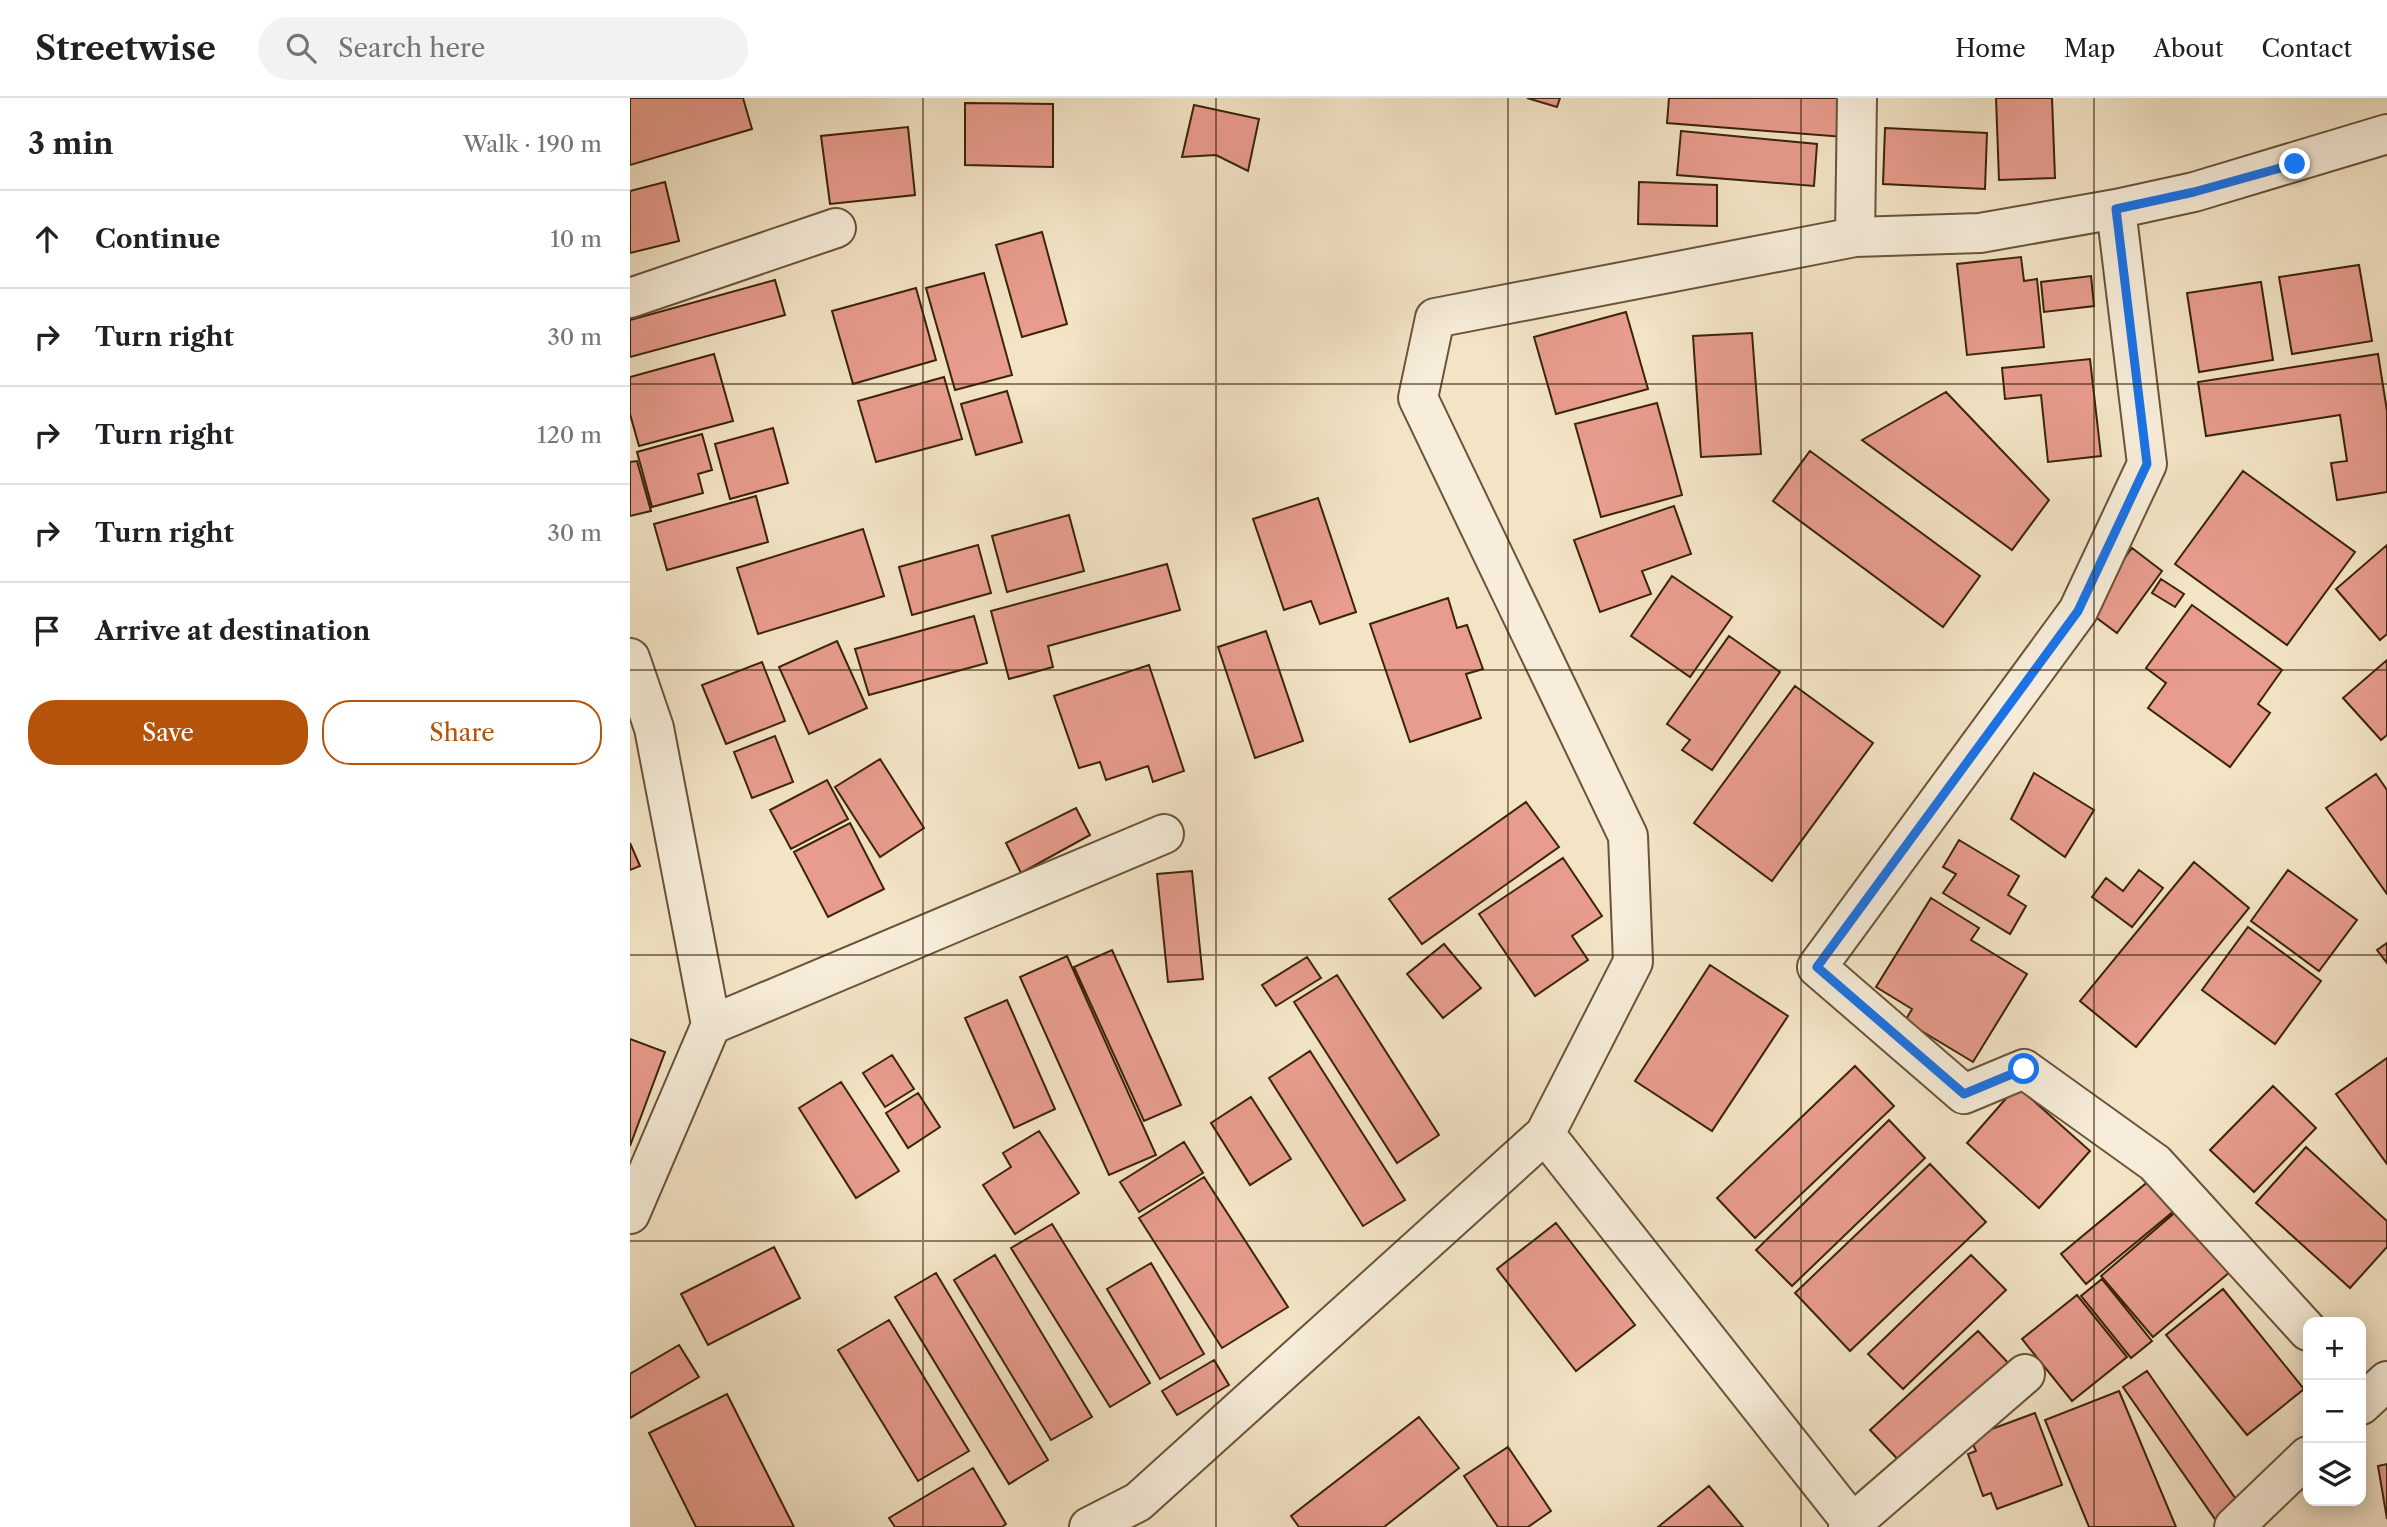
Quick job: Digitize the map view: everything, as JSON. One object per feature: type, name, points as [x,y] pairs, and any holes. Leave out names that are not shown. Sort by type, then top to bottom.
[{"type":"street","points":[[1855,237],[1857,98]]},
{"type":"street","points":[[1089,1527],[1147,1515],[1545,1134],[1633,962],[1628,836],[1418,398],[1435,318],[1855,237],[1980,233],[2116,209],[2194,192],[2387,134]]},
{"type":"street","points":[[2116,209],[2147,464],[2078,611],[1817,967],[1964,1094],[2024,1069],[2155,1163],[2303,1326]]},
{"type":"street","points":[[630,298],[836,228]]},
{"type":"street","points":[[630,658],[642,734],[711,1025],[630,1214]]},
{"type":"street","points":[[711,1025],[1164,834]]},
{"type":"street","points":[[1545,1134],[1850,1525],[2025,1374]]},
{"type":"street","points":[[2234,1527],[2303,1461]]},
{"type":"building","points":[[630,98],[743,98],[752,129],[630,165]]},
{"type":"building","points":[[1527,98],[1560,98],[1557,107]]},
{"type":"building","points":[[1669,98],[1847,98],[1844,137],[1667,123]]},
{"type":"building","points":[[1996,98],[2052,98],[2055,178],[1999,180]]},
{"type":"building","points":[[965,103],[1053,104],[1053,167],[965,165]]},
{"type":"building","points":[[1194,105],[1259,119],[1248,171],[1216,155],[1182,157]]},
{"type":"building","points":[[908,127],[915,195],[830,204],[821,136]]},
{"type":"building","points":[[1885,128],[1987,133],[1985,189],[1883,184]]},
{"type":"building","points":[[1681,131],[1817,144],[1814,186],[1677,175]]},
{"type":"building","points":[[665,182],[679,241],[630,253],[630,191]]},
{"type":"building","points":[[1639,182],[1717,185],[1717,226],[1638,224]]},
{"type":"building","points":[[1042,232],[1067,324],[1022,337],[996,245]]},
{"type":"building","points":[[2021,257],[2024,281],[2037,279],[2044,347],[1967,355],[1957,264]]},
{"type":"building","points":[[2359,265],[2372,341],[2292,354],[2279,277]]},
{"type":"building","points":[[984,273],[1012,375],[955,390],[926,288]]},
{"type":"building","points":[[2091,276],[2094,306],[2044,312],[2041,282]]},
{"type":"building","points":[[775,280],[785,315],[630,357],[630,320]]},
{"type":"building","points":[[2261,282],[2273,360],[2199,372],[2187,293]]},
{"type":"building","points":[[916,288],[936,360],[853,384],[832,311]]},
{"type":"building","points":[[1626,312],[1648,389],[1556,414],[1534,337]]},
{"type":"building","points":[[1752,333],[1761,454],[1701,457],[1693,336]]},
{"type":"building","points":[[714,354],[733,421],[639,446],[630,414],[630,377]]},
{"type":"building","points":[[2378,354],[2387,411],[2387,492],[2337,500],[2331,463],[2347,461],[2340,415],[2206,436],[2198,382]]},
{"type":"building","points":[[2090,359],[2101,456],[2048,462],[2041,395],[2005,399],[2002,368]]},
{"type":"building","points":[[944,377],[962,439],[876,462],[858,401]]},
{"type":"building","points":[[1007,391],[1022,442],[976,455],[961,404]]},
{"type":"building","points":[[1946,392],[2049,500],[2012,550],[1862,440]]},
{"type":"building","points":[[1657,403],[1682,495],[1601,517],[1575,424]]},
{"type":"building","points":[[773,428],[788,483],[730,499],[715,444]]},
{"type":"building","points":[[702,434],[712,470],[698,474],[703,493],[652,507],[637,452]]},
{"type":"building","points":[[1810,451],[1980,576],[1943,627],[1773,501]]},
{"type":"building","points":[[637,461],[651,511],[630,516],[630,462]]},
{"type":"building","points":[[2243,471],[2355,552],[2287,645],[2175,564]]},
{"type":"building","points":[[756,496],[768,542],[667,570],[654,524]]},
{"type":"building","points":[[1318,498],[1356,612],[1320,624],[1311,601],[1284,610],[1253,519]]},
{"type":"building","points":[[1674,506],[1691,554],[1642,571],[1651,594],[1600,612],[1574,540]]},
{"type":"building","points":[[1069,515],[1084,571],[1007,592],[992,536]]},
{"type":"building","points":[[863,529],[884,596],[758,634],[737,568]]},
{"type":"building","points":[[978,545],[991,593],[912,615],[899,567]]},
{"type":"building","points":[[2387,545],[2387,634],[2380,640],[2336,589]]},
{"type":"building","points":[[2132,548],[2162,571],[2117,633],[2086,610]]},
{"type":"building","points":[[1167,564],[1180,610],[1048,646],[1053,667],[1009,679],[991,611]]},
{"type":"building","points":[[1672,576],[1732,617],[1690,677],[1631,636]]},
{"type":"building","points":[[2161,579],[2184,594],[2175,607],[2152,593]]},
{"type":"building","points":[[1448,598],[1457,628],[1467,625],[1483,669],[1466,674],[1481,718],[1410,742],[1370,624]]},
{"type":"building","points":[[2192,605],[2282,670],[2258,704],[2270,713],[2230,767],[2148,708],[2166,683],[2146,668]]},
{"type":"building","points":[[974,616],[987,663],[869,695],[855,649]]},
{"type":"building","points":[[1266,631],[1303,741],[1255,758],[1218,647]]},
{"type":"building","points":[[1729,636],[1780,672],[1712,770],[1682,750],[1690,740],[1667,724]]},
{"type":"building","points":[[837,641],[867,708],[809,734],[779,667]]},
{"type":"building","points":[[2387,660],[2387,735],[2381,740],[2343,698]]},
{"type":"building","points":[[762,662],[785,721],[726,744],[702,685]]},
{"type":"building","points":[[1149,665],[1184,771],[1153,782],[1148,766],[1106,780],[1100,762],[1079,768],[1054,696]]},
{"type":"building","points":[[1795,686],[1873,743],[1772,881],[1694,823]]},
{"type":"building","points":[[775,736],[793,782],[752,798],[734,752]]},
{"type":"building","points":[[880,759],[924,828],[880,857],[835,787]]},
{"type":"building","points":[[2034,773],[2094,810],[2065,857],[2011,819]]},
{"type":"building","points":[[2376,774],[2387,790],[2387,894],[2326,808]]},
{"type":"building","points":[[827,780],[848,819],[791,849],[770,810]]},
{"type":"building","points":[[1526,802],[1559,847],[1422,944],[1389,899]]},
{"type":"building","points":[[1076,808],[1090,835],[1021,873],[1006,843]]},
{"type":"building","points":[[850,823],[884,889],[828,917],[794,852]]},
{"type":"building","points":[[1959,840],[2019,876],[2008,895],[2026,906],[2010,934],[1943,893],[1956,874],[1943,867]]},
{"type":"building","points":[[630,843],[640,866],[630,870]]},
{"type":"building","points":[[1563,858],[1602,916],[1572,936],[1588,960],[1535,996],[1479,914]]},
{"type":"building","points":[[2194,862],[2249,908],[2136,1047],[2080,1001]]},
{"type":"building","points":[[2139,870],[2163,888],[2132,927],[2092,897],[2106,878],[2123,891]]},
{"type":"building","points":[[2288,870],[2357,920],[2319,971],[2251,921]]},
{"type":"building","points":[[1192,871],[1203,979],[1168,982],[1157,874]]},
{"type":"building","points":[[1931,898],[1979,928],[1971,940],[2027,974],[1973,1062],[1905,1021],[1912,1009],[1876,987]]},
{"type":"building","points":[[2248,927],[2321,981],[2275,1044],[2202,990]]},
{"type":"building","points":[[2387,943],[2387,963],[2377,950]]},
{"type":"building","points":[[1444,944],[1481,988],[1443,1018],[1407,974]]},
{"type":"building","points":[[1112,950],[1181,1105],[1144,1121],[1074,967]]},
{"type":"building","points":[[1067,956],[1156,1155],[1109,1175],[1020,977]]},
{"type":"building","points":[[1307,957],[1321,978],[1276,1006],[1262,985]]},
{"type":"building","points":[[1710,965],[1788,1016],[1712,1131],[1635,1081]]},
{"type":"building","points":[[1337,975],[1439,1135],[1397,1163],[1294,1002]]},
{"type":"building","points":[[1007,1000],[1055,1109],[1014,1128],[965,1018]]},
{"type":"building","points":[[630,1039],[665,1052],[630,1146]]},
{"type":"building","points":[[1310,1051],[1405,1200],[1363,1226],[1269,1078]]},
{"type":"building","points":[[892,1055],[914,1089],[885,1107],[863,1073]]},
{"type":"building","points":[[2387,1058],[2387,1164],[2336,1094]]},
{"type":"building","points":[[1855,1066],[1894,1106],[1755,1238],[1717,1198]]},
{"type":"building","points":[[841,1082],[899,1171],[856,1198],[799,1108]]},
{"type":"building","points":[[2017,1086],[2090,1151],[2039,1208],[1967,1143]]},
{"type":"building","points":[[2273,1086],[2316,1128],[2254,1192],[2210,1150]]},
{"type":"building","points":[[918,1093],[940,1127],[908,1148],[886,1113]]},
{"type":"building","points":[[1251,1097],[1291,1159],[1250,1185],[1211,1123]]},
{"type":"building","points":[[1889,1120],[1925,1158],[1792,1286],[1756,1250]]},
{"type":"building","points":[[1039,1131],[1079,1193],[1015,1234],[983,1185],[1011,1167],[1003,1153]]},
{"type":"building","points":[[1184,1142],[1203,1173],[1139,1212],[1120,1182]]},
{"type":"building","points":[[2306,1147],[2387,1221],[2387,1247],[2350,1288],[2256,1203]]},
{"type":"building","points":[[1930,1164],[1986,1222],[1850,1351],[1795,1293]]},
{"type":"building","points":[[1204,1177],[1288,1307],[1222,1348],[1139,1218]]},
{"type":"building","points":[[2150,1180],[2175,1210],[2086,1284],[2061,1254]]},
{"type":"building","points":[[2178,1210],[2230,1272],[2153,1337],[2101,1276]]},
{"type":"building","points":[[1556,1223],[1635,1325],[1576,1371],[1497,1269]]},
{"type":"building","points":[[1052,1224],[1150,1383],[1110,1407],[1011,1248]]},
{"type":"building","points":[[774,1247],[800,1298],[708,1345],[681,1294]]},
{"type":"building","points":[[995,1255],[1092,1417],[1051,1440],[954,1280]]},
{"type":"building","points":[[1971,1255],[2006,1290],[1903,1389],[1868,1354]]},
{"type":"building","points":[[1151,1263],[1204,1354],[1160,1379],[1107,1289]]},
{"type":"building","points":[[936,1273],[1048,1460],[1009,1484],[895,1297]]},
{"type":"building","points":[[2102,1279],[2152,1341],[2131,1358],[2081,1296]]},
{"type":"building","points":[[2223,1289],[2303,1390],[2247,1435],[2166,1335]]},
{"type":"building","points":[[2077,1295],[2127,1357],[2072,1401],[2022,1339]]},
{"type":"building","points":[[889,1320],[969,1451],[918,1481],[838,1350]]},
{"type":"building","points":[[1978,1331],[2014,1369],[1906,1468],[1870,1430]]},
{"type":"building","points":[[679,1345],[699,1377],[630,1418],[630,1374]]},
{"type":"building","points":[[1214,1360],[1229,1385],[1177,1415],[1162,1391]]},
{"type":"building","points":[[2147,1371],[2240,1505],[2217,1522],[2123,1387]]},
{"type":"building","points":[[2119,1391],[2176,1527],[2089,1527],[2045,1420]]},
{"type":"building","points":[[727,1394],[794,1527],[696,1527],[649,1433]]},
{"type":"building","points":[[2035,1413],[2062,1485],[1997,1509],[1991,1493],[1983,1496],[1968,1454],[1976,1451],[1970,1437]]},
{"type":"building","points":[[1419,1417],[1459,1468],[1384,1527],[1299,1527],[1291,1516]]},
{"type":"building","points":[[1508,1447],[1551,1511],[1528,1527],[1498,1527],[1464,1476]]},
{"type":"building","points":[[2387,1464],[2387,1519],[2378,1466]]},
{"type":"building","points":[[973,1468],[1006,1524],[1002,1527],[895,1527],[889,1518]]},
{"type":"building","points":[[1709,1486],[1743,1527],[1658,1527]]},
{"type":"route","points":[[2024,1069],[1964,1094],[1817,967],[2078,611],[2147,464],[2116,209],[2194,192],[2295,164]]}]
